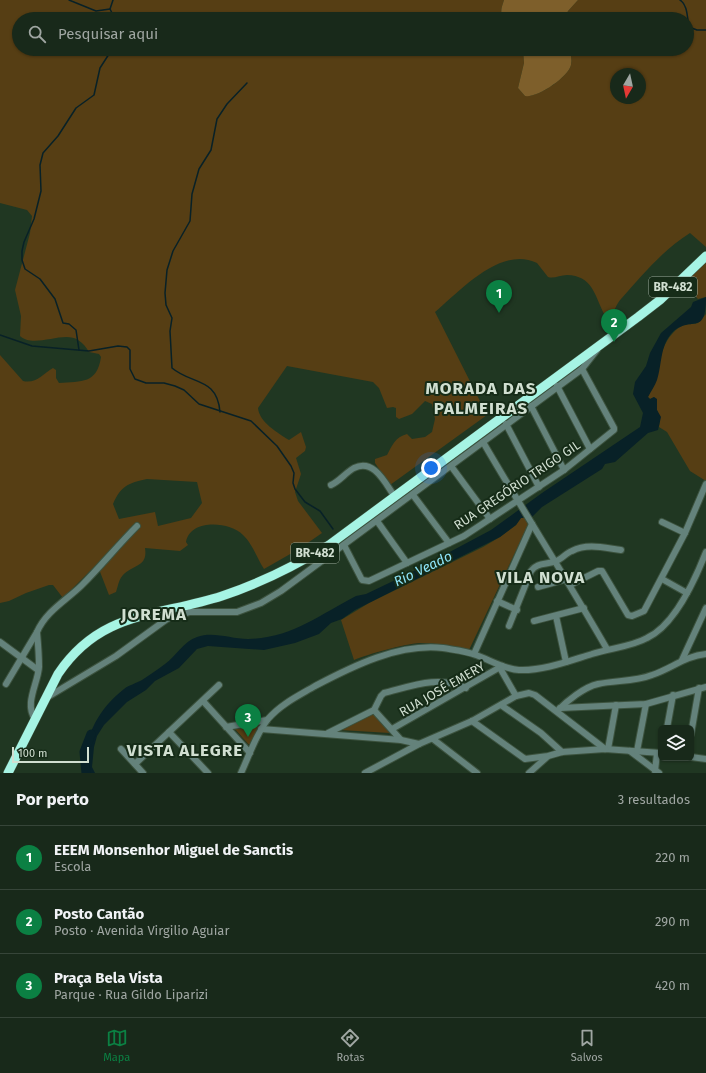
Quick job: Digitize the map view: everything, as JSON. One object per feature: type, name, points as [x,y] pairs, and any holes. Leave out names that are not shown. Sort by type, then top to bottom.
[{"type":"highway","name":"BR-482","points":[[8,773],[45,699],[66,662],[87,640],[123,621],[222,596],[280,573],[329,545],[600,346],[660,300],[706,256]]},
{"type":"street","points":[[45,699],[116,656],[167,619],[190,612],[231,612],[253,606],[286,588],[413,495],[557,386],[582,369],[600,346]]},
{"type":"street","name":"RUA GREGÓRIO TRIGO GIL","points":[[344,545],[362,580],[369,581],[449,543],[518,503],[564,470],[614,430],[614,425],[582,369]]},
{"type":"street","points":[[557,386],[590,449]]},
{"type":"street","points":[[531,406],[564,470]]},
{"type":"street","points":[[506,424],[539,487]]},
{"type":"street","points":[[483,442],[518,503],[556,561],[607,649]]},
{"type":"street","points":[[331,485],[340,480],[354,468],[368,466],[374,469],[395,497]]},
{"type":"street","points":[[451,466],[490,519]]},
{"type":"street","points":[[570,585],[598,571],[602,571],[627,614],[632,616],[644,611],[648,607],[685,533],[706,484]]},
{"type":"street","points":[[413,495],[449,543]]},
{"type":"street","points":[[377,520],[407,563]]},
{"type":"street","points":[[662,522],[685,533]]},
{"type":"street","points":[[474,654],[531,523]]},
{"type":"street","points":[[6,684],[47,616],[83,585],[109,554],[137,526]]},
{"type":"street","points":[[509,626],[517,610],[528,577],[532,569],[537,565],[556,561],[568,553],[583,547],[595,546],[621,550]]},
{"type":"street","points":[[241,773],[267,720],[278,709],[292,699],[347,670],[383,655],[429,648],[474,654],[501,667],[517,670],[533,669],[566,662],[650,637],[669,620],[703,569],[706,552]]},
{"type":"street","points":[[538,587],[566,579]]},
{"type":"street","points":[[662,579],[687,593]]},
{"type":"street","points":[[498,601],[517,610]]},
{"type":"street","points":[[534,621],[584,608]]},
{"type":"street","points":[[682,660],[706,608]]},
{"type":"street","points":[[556,616],[566,662]]},
{"type":"street","points":[[35,719],[31,713],[30,704],[38,670],[37,632]]},
{"type":"street","points":[[0,642],[22,656],[38,670]]},
{"type":"street","points":[[558,710],[594,685],[640,679],[662,671],[682,660],[706,654]]},
{"type":"street","points":[[501,667],[516,696]]},
{"type":"street","name":"RUA JOSÉ EMERY","points":[[392,729],[501,667]]},
{"type":"street","points":[[328,733],[374,710],[382,694],[408,687],[444,681],[466,688]]},
{"type":"street","points":[[135,764],[219,686]]},
{"type":"street","points":[[558,710],[646,704],[673,695],[706,687]]},
{"type":"street","points":[[693,725],[699,688]]},
{"type":"street","points":[[365,773],[419,744],[472,721],[524,693],[535,695],[558,710],[607,749]]},
{"type":"street","points":[[668,725],[673,695]]},
{"type":"street","points":[[203,701],[250,753]]},
{"type":"street","points":[[637,751],[646,704]]},
{"type":"street","points":[[501,705],[540,733],[562,752]]},
{"type":"street","points":[[607,749],[616,705]]},
{"type":"street","points":[[374,710],[401,740]]},
{"type":"street","points":[[226,727],[267,720]]},
{"type":"street","points":[[472,721],[523,758],[548,756],[562,752],[607,749],[658,753]]},
{"type":"street","points":[[262,729],[328,733],[401,740],[419,744]]},
{"type":"street","points":[[169,732],[208,773]]},
{"type":"street","points":[[433,739],[477,773]]},
{"type":"street","points":[[121,749],[143,773]]},
{"type":"street","points":[[630,751],[657,772]]},
{"type":"street","points":[[529,773],[548,756]]},
{"type":"street","points":[[694,757],[706,759]]},
{"type":"street","points":[[657,772],[658,761]]},
{"type":"shaded area","points":[[0,0],[504,0],[501,12],[12,12],[12,56],[524,56],[524,63],[518,88],[525,96],[529,96],[547,89],[560,80],[569,70],[571,65],[571,56],[694,56],[694,12],[568,12],[578,0],[706,0],[706,247],[690,233],[680,240],[645,272],[619,301],[609,316],[604,314],[587,282],[575,276],[567,275],[553,278],[548,277],[537,263],[523,259],[509,260],[495,265],[482,273],[435,312],[487,415],[390,485],[375,463],[375,459],[387,455],[394,442],[403,435],[407,434],[412,439],[425,437],[432,432],[435,419],[432,404],[425,401],[412,414],[399,419],[396,417],[396,408],[387,408],[379,388],[373,382],[287,366],[258,408],[259,413],[265,422],[289,440],[301,432],[306,447],[305,451],[296,458],[301,474],[295,492],[298,501],[322,533],[299,549],[264,569],[252,546],[237,530],[220,525],[202,526],[195,529],[189,535],[186,542],[188,545],[180,551],[145,548],[144,559],[142,562],[123,575],[116,592],[109,595],[97,564],[63,598],[53,585],[49,585],[9,601],[0,603],[0,355],[23,381],[28,382],[36,380],[53,368],[56,370],[56,378],[59,383],[81,381],[92,377],[99,366],[101,357],[99,354],[89,352],[81,342],[72,337],[33,341],[20,336],[21,316],[15,290],[30,233],[32,216],[27,210],[0,203]],"holes":[[[147,479],[197,482],[202,503],[191,518],[158,526],[155,512],[119,519],[113,504],[119,493],[126,486]]]},
{"type":"shaded area","points":[[504,0],[578,0],[568,12],[501,12]]},
{"type":"shaded area","points":[[524,56],[571,57],[571,65],[569,70],[559,81],[531,96],[525,96],[518,88],[524,63]]},
{"type":"shaded area","points":[[706,256],[706,297],[698,299],[681,281]]},
{"type":"shaded area","points":[[706,314],[706,481],[690,471],[667,432],[659,427],[660,420],[656,408],[656,401],[654,397],[650,399],[648,397],[667,341],[680,327],[698,323]]},
{"type":"shaded area","points":[[528,517],[530,521],[469,650],[444,645],[420,643],[405,645],[354,660],[341,620],[369,603],[483,547],[516,525],[521,518]]},
{"type":"shaded area","points":[[374,713],[390,733],[340,730]]},
{"type":"shaded area","points":[[259,724],[250,746],[234,728]]},
{"type":"water","points":[[706,297],[705,310],[703,318],[700,322],[684,325],[678,328],[667,339],[663,350],[659,374],[648,397],[650,399],[654,397],[657,399],[657,410],[661,417],[658,430],[648,433],[615,462],[605,464],[602,469],[542,507],[532,517],[521,518],[516,525],[500,537],[355,610],[342,619],[331,623],[319,634],[295,643],[264,650],[208,646],[197,649],[179,668],[155,681],[146,690],[127,702],[104,725],[97,736],[94,747],[92,767],[95,773],[84,773],[84,760],[89,737],[99,716],[106,706],[114,697],[128,686],[142,680],[165,664],[192,639],[203,635],[242,639],[264,638],[278,635],[305,624],[356,596],[366,594],[412,572],[491,530],[542,493],[640,427],[643,413],[633,394],[635,382],[646,366],[650,353],[661,333],[691,307],[693,302]]},
{"type":"waterway","points":[[69,0],[96,11],[110,9]]},
{"type":"waterway","points":[[112,12],[110,9],[113,0]]},
{"type":"waterway","points":[[680,0],[683,2],[687,12]]},
{"type":"waterway","points":[[694,29],[706,30]]},
{"type":"waterway","points":[[79,350],[76,330],[69,324],[63,323],[55,299],[40,279],[25,269],[22,260],[22,251],[24,242],[34,219],[41,191],[40,165],[43,153],[58,136],[76,108],[94,95],[100,68],[108,56]]},
{"type":"waterway","points":[[220,412],[218,401],[209,387],[172,368],[170,331],[172,318],[166,305],[165,293],[167,270],[173,251],[190,221],[192,194],[199,169],[211,150],[217,119],[227,104],[247,83]]},
{"type":"waterway","points":[[0,335],[32,346],[89,351],[118,346],[127,347],[130,350],[130,369],[135,379],[146,383],[164,383],[175,386],[184,390],[199,404],[251,421],[277,446],[291,466],[294,473],[293,483],[295,489],[305,502],[320,511],[333,529]]},
{"type":"waterway","name":"Rio Veado","points":[[86,773],[84,752],[91,734]]},
{"type":"place","name":"EEEM Monsenhor Miguel de Sanctis","points":[[499,313]]},
{"type":"place","name":"Posto Cantão","points":[[614,342]]},
{"type":"place","name":"Praça Bela Vista","points":[[248,737]]},
{"type":"district","name":"MORADA DAS PALMEIRAS","points":[[481,398]]},
{"type":"district","name":"VILA NOVA","points":[[541,577]]},
{"type":"district","name":"JOREMA","points":[[154,614]]},
{"type":"district","name":"VISTA ALEGRE","points":[[185,750]]}]
